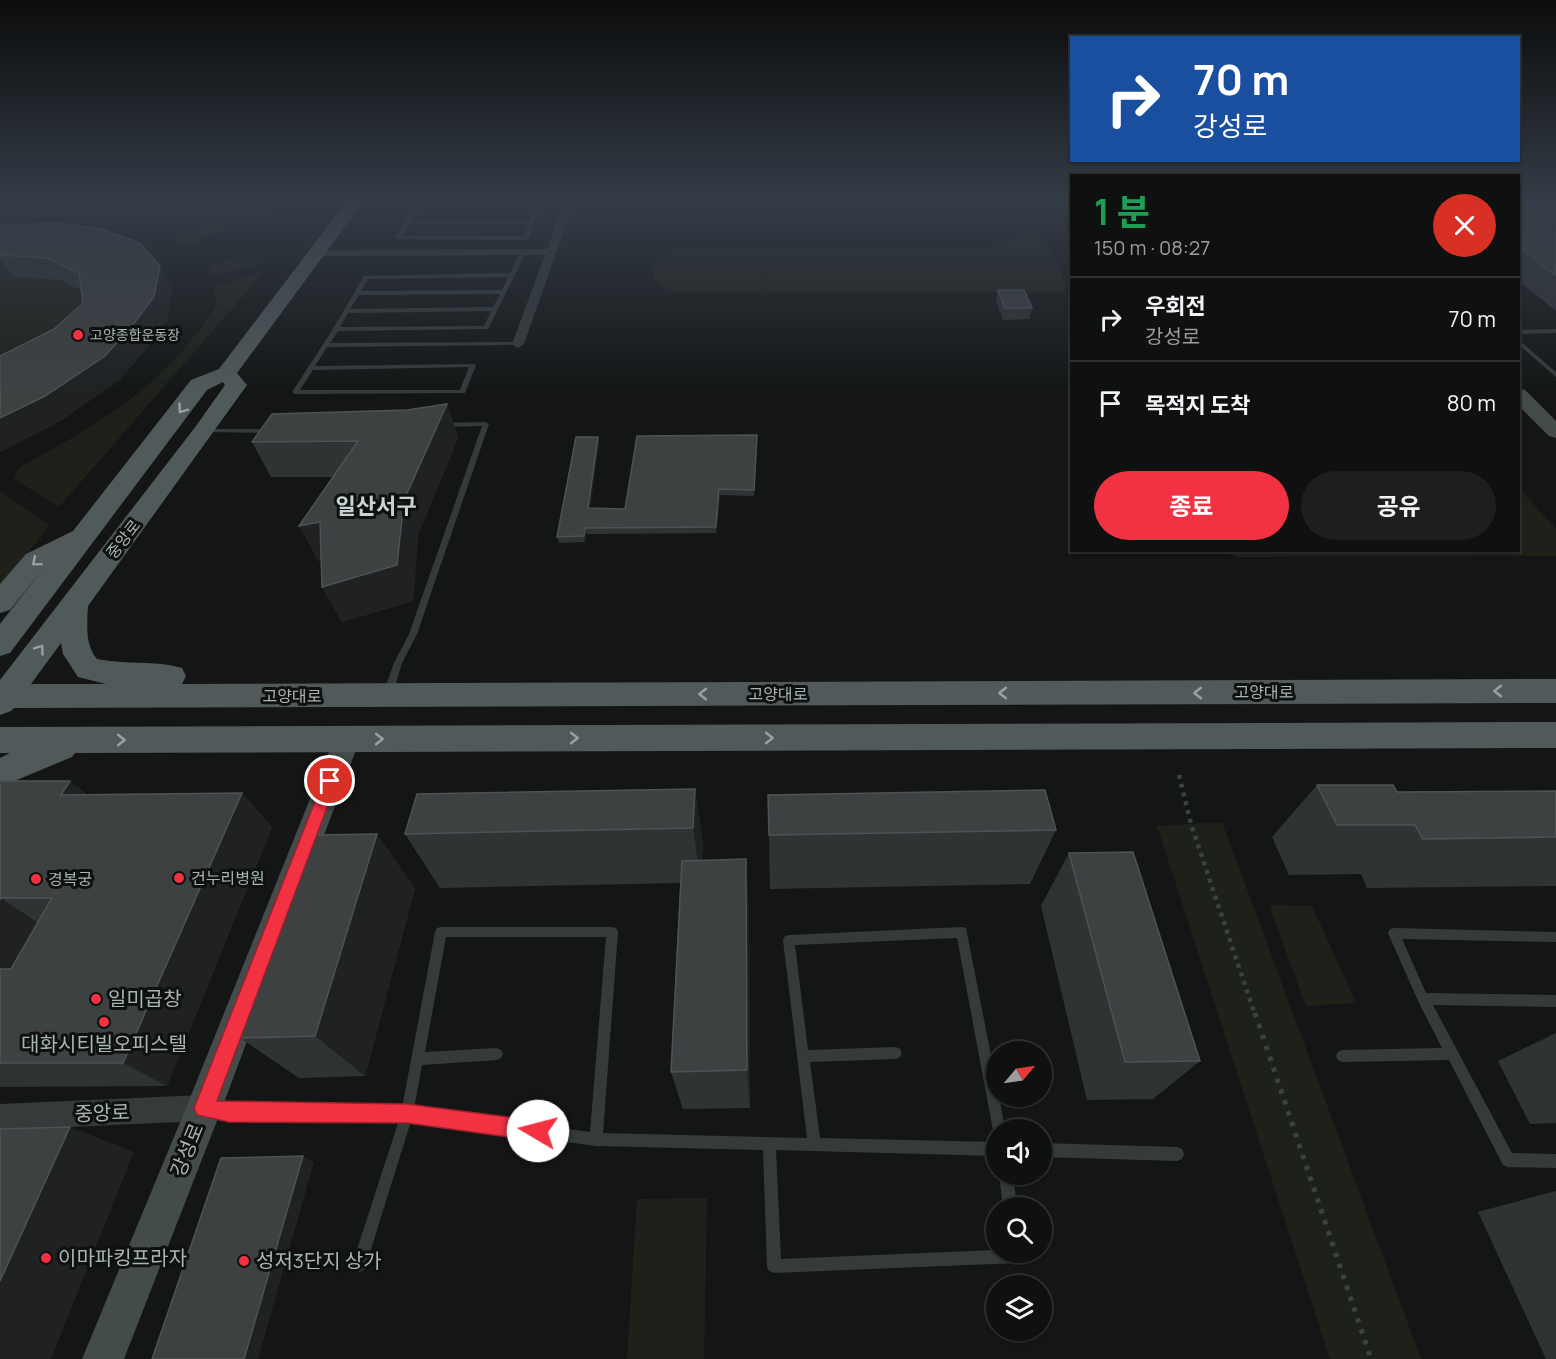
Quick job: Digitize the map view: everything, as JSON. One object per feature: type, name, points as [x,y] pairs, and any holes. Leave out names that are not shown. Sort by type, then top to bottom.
[{"type":"main road","name":"중앙로","points":[[0,645],[200,385],[226,373],[307,265]]},
{"type":"main road","name":"중앙로","points":[[2,698],[204,431],[236,385],[226,373]]},
{"type":"main road","points":[[0,603],[35,560],[84,535]]},
{"type":"main road","points":[[74,602],[73,629],[76,653],[88,669],[119,675],[172,676],[189,696]]},
{"type":"main road","name":"고양대로","points":[[2,698],[1556,691]]},
{"type":"main road","points":[[0,740],[1556,735]]},
{"type":"main road","points":[[0,773],[33,758],[90,740]]},
{"type":"street","points":[[518,344],[547,265]]},
{"type":"street","points":[[1520,396],[1556,432]]},
{"type":"street","name":"강성로","points":[[103,1359],[204,1108],[347,739]]},
{"type":"street","name":"중앙로","points":[[0,1117],[204,1108]]},
{"type":"lane","points":[[336,329],[486,328],[516,265]]},
{"type":"lane","points":[[311,368],[473,365],[463,392],[295,392],[366,277],[511,275]]},
{"type":"lane","points":[[357,293],[503,292]]},
{"type":"lane","points":[[346,311],[495,309]]},
{"type":"lane","points":[[1520,332],[1553,332],[1556,336]]},
{"type":"lane","points":[[1520,343],[1556,375]]},
{"type":"lane","points":[[326,345],[518,344]]},
{"type":"lane","points":[[387,696],[398,663],[413,634],[486,424],[427,426]]},
{"type":"lane","points":[[204,431],[273,430]]},
{"type":"lane","points":[[359,1265],[407,1114],[441,932],[612,932],[596,1139]]},
{"type":"lane","points":[[814,1145],[789,940],[962,932],[997,1119]]},
{"type":"lane","points":[[1556,938],[1394,933],[1423,999],[1508,1160],[1556,1161]]},
{"type":"lane","points":[[1423,999],[1556,1001]]},
{"type":"lane","points":[[803,1056],[896,1053]]},
{"type":"lane","points":[[418,1059],[497,1054]]},
{"type":"lane","points":[[1342,1056],[1452,1054]]},
{"type":"lane","points":[[204,1108],[229,1112],[407,1114],[596,1139],[986,1149]]},
{"type":"lane","points":[[769,1144],[774,1266],[986,1257]]},
{"type":"lane","points":[[1052,1150],[1177,1154]]},
{"type":"path","points":[[1179,775],[1191,824],[1371,1359]]},
{"type":"shaded area","name":"고양종합운동장","points":[[0,265],[80,265],[172,288],[167,320],[120,379],[0,452]]},
{"type":"shaded area","points":[[207,265],[254,265],[215,276]]},
{"type":"shaded area","points":[[654,265],[1058,265],[1066,289],[1063,293],[673,293],[658,283],[653,269]]},
{"type":"shaded area","points":[[265,271],[59,507],[14,479],[19,468],[78,434],[154,380],[198,332],[217,303],[214,287]]},
{"type":"shaded area","points":[[1520,489],[1556,529],[1556,556],[1237,557],[1227,552],[1520,552]]},
{"type":"shaded area","points":[[0,491],[49,525],[0,590]]},
{"type":"shaded area","points":[[1222,822],[1421,1359],[1330,1359],[1157,826]]},
{"type":"shaded area","points":[[1269,905],[1312,906],[1356,1003],[1306,1006]]},
{"type":"shaded area","points":[[707,1198],[704,1359],[627,1359],[637,1199]]},
{"type":"building","points":[[63,265],[160,266],[154,297],[105,356],[45,396],[0,418],[0,356],[54,329],[83,303],[79,273]]},
{"type":"building","points":[[1543,265],[1556,265],[1556,276]]},
{"type":"building","points":[[998,290],[1024,290],[1032,308],[1005,308]]},
{"type":"building","points":[[447,404],[404,500],[397,565],[322,587],[320,522],[299,526],[358,441],[252,442],[272,414],[407,410]]},
{"type":"building","points":[[757,435],[754,490],[719,489],[716,527],[585,528],[584,536],[557,537],[576,437],[598,437],[588,508],[625,509],[637,436]]},
{"type":"building","points":[[0,781],[70,781],[61,795],[242,793],[123,1063],[0,1063],[0,969],[11,969],[52,898],[1,898],[0,900]]},
{"type":"building","points":[[1317,785],[1393,785],[1397,792],[1556,791],[1556,837],[1423,839],[1415,825],[1337,825]]},
{"type":"building","points":[[695,789],[693,828],[405,834],[417,794]]},
{"type":"building","points":[[1045,790],[1056,830],[769,835],[768,795]]},
{"type":"building","points":[[377,834],[315,1036],[240,1038],[314,835]]},
{"type":"building","points":[[1133,852],[1200,1061],[1125,1062],[1069,853]]},
{"type":"building","points":[[746,859],[747,1070],[671,1072],[682,861]]},
{"type":"building","points":[[70,1127],[0,1281],[0,1129]]},
{"type":"building","name":"성저3단지 상가","points":[[303,1156],[244,1359],[152,1359],[221,1158]]},
{"type":"place","name":"고양종합운동장","points":[[78,335]]},
{"type":"place","name":"건누리병원","points":[[179,878]]},
{"type":"place","name":"경복궁","points":[[36,879]]},
{"type":"place","name":"일미곱창","points":[[96,999]]},
{"type":"place","name":"대화시티빌오피스텔","points":[[104,1022]]},
{"type":"place","name":"이마파킹프라자","points":[[46,1258]]},
{"type":"place","name":"성저3단지 상가","points":[[244,1261]]},
{"type":"district","name":"일산서구","points":[[376,506]]},
{"type":"route","points":[[330,781],[204,1108],[229,1112],[407,1114],[538,1131]]}]
